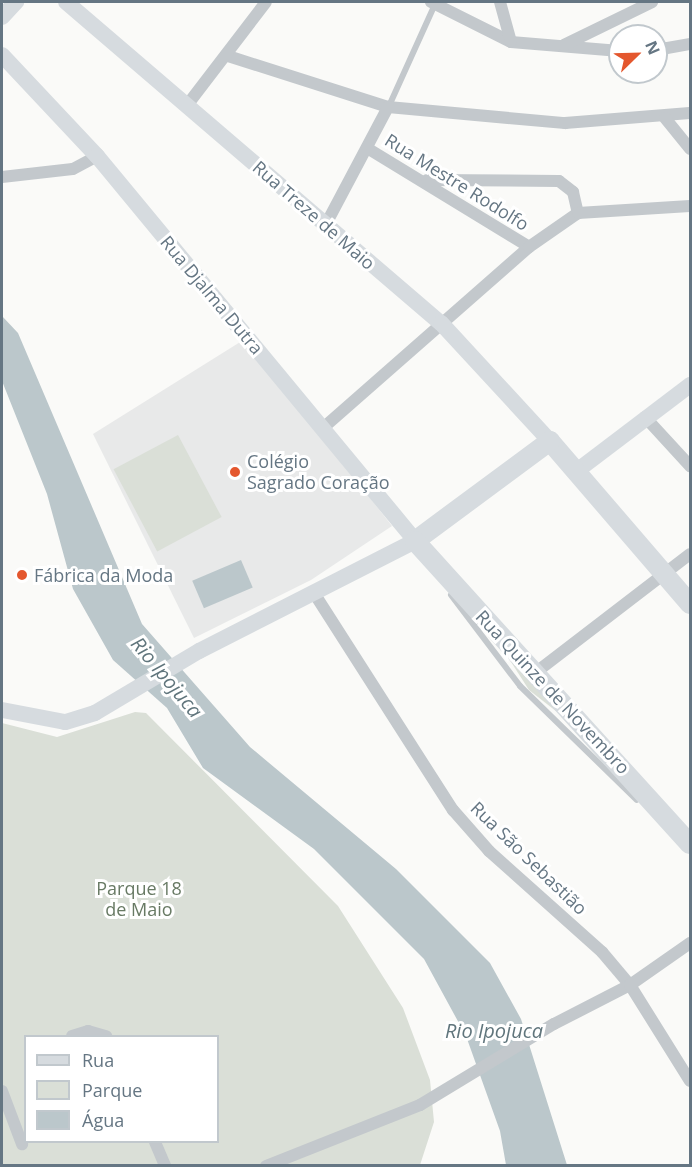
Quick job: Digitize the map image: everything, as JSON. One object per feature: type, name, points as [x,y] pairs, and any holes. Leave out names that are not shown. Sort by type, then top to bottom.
[{"type":"main road","points":[[2,17],[16,2]]},
{"type":"main road","name":"Rua Treze de Maio","points":[[66,2],[188,104],[325,226],[441,323],[550,441]]},
{"type":"main road","name":"Rua Djalma Dutra","points":[[2,55],[97,156],[323,428],[412,542]]},
{"type":"main road","points":[[578,470],[690,385]]},
{"type":"main road","points":[[2,710],[65,722],[127,696],[197,652],[412,542],[550,441],[578,470],[664,577],[690,604]]},
{"type":"main road","name":"Rua Quinze de Novembro","points":[[412,542],[690,844]]},
{"type":"street","points":[[188,104],[228,56],[266,2]]},
{"type":"street","points":[[500,2],[511,42]]},
{"type":"street","points":[[563,46],[652,2]]},
{"type":"street","points":[[433,3],[511,42],[608,50]]},
{"type":"street","points":[[668,48],[690,44]]},
{"type":"street","points":[[228,56],[388,107],[565,123],[665,118],[690,113]]},
{"type":"street","points":[[325,226],[388,107]]},
{"type":"street","points":[[665,118],[690,149]]},
{"type":"street","name":"Rua Mestre Rodolfo","points":[[367,148],[426,180],[529,247]]},
{"type":"street","points":[[2,177],[73,169],[97,156]]},
{"type":"street","points":[[426,180],[559,181],[573,192],[578,213]]},
{"type":"street","points":[[323,428],[529,247],[578,213],[690,206]]},
{"type":"street","points":[[645,417],[690,466]]},
{"type":"street","points":[[535,673],[664,577],[690,554]]},
{"type":"street","name":"Rua São Sebastião","points":[[314,592],[453,810],[489,851],[602,952],[630,985],[690,1081]]},
{"type":"street","points":[[266,1166],[420,1105],[554,1024],[630,985],[690,943]]},
{"type":"street","points":[[75,1035],[88,1031],[102,1035]]},
{"type":"street","points":[[2,1091],[22,1144]]},
{"type":"street","points":[[155,1143],[165,1166]]},
{"type":"lane","points":[[388,107],[433,3]]},
{"type":"lane","points":[[412,542],[519,686],[690,855]]},
{"type":"shaded area","name":"Colégio Sagrado Coração","points":[[245,339],[392,526],[311,580],[194,638],[93,434]]},
{"type":"green space","points":[[178,435],[222,517],[157,551],[114,469]]},
{"type":"green space","points":[[497,640],[575,726],[529,690]]},
{"type":"green space","name":"Parque 18 de Maio","points":[[135,712],[146,713],[338,906],[403,1008],[430,1080],[434,1122],[420,1165],[2,1165],[2,723],[57,737]]},
{"type":"water","name":"Rio Ipojuca","points":[[2,316],[18,333],[142,624],[250,747],[396,869],[490,963],[521,1019],[567,1165],[506,1165],[500,1131],[466,1036],[424,959],[314,849],[203,768],[167,708],[113,660],[73,589],[47,494],[2,381]]},
{"type":"water","points":[[241,560],[253,588],[204,608],[192,581]]},
{"type":"place","name":"Colégio Sagrado Coração","points":[[235,472]]},
{"type":"place","name":"Fábrica da Moda","points":[[22,575]]}]
